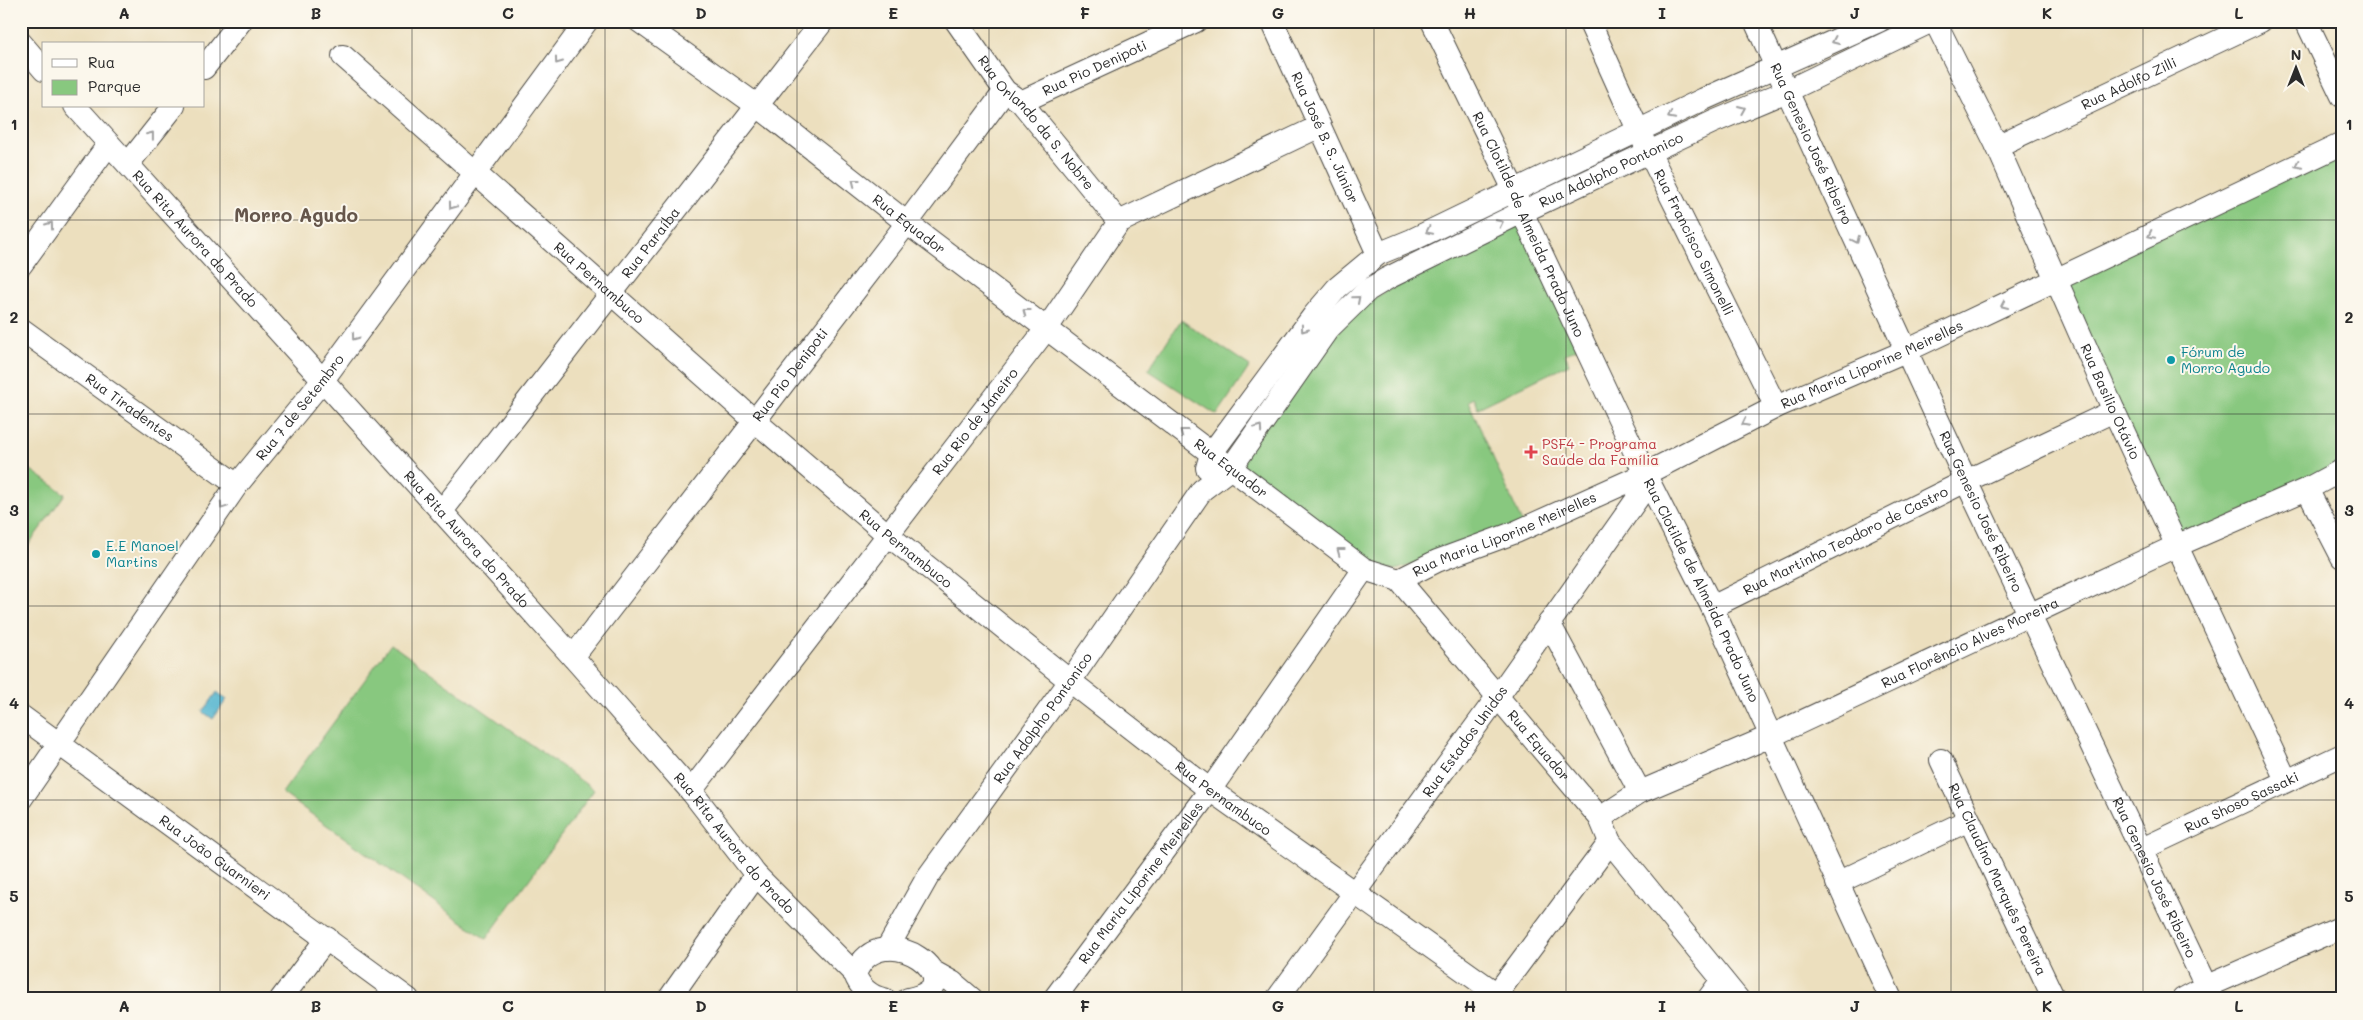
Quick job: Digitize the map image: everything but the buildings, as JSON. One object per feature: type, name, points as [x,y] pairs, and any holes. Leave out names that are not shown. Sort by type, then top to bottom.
[{"type":"street","points":[[205,67],[241,21]]},
{"type":"street","name":"Rua 7 de Setembro","points":[[21,799],[60,745],[237,485],[323,380],[587,21]]},
{"type":"street","name":"Rua Equador","points":[[639,21],[759,107],[907,223],[1364,569],[1399,580],[1600,818],[1610,842],[1738,999]]},
{"type":"street","name":"Rua Paraíba","points":[[442,511],[759,107],[823,21]]},
{"type":"street","name":"Rua Orlando da S. Nobre","points":[[956,21],[1013,97],[1119,222]]},
{"type":"street","name":"Rua Pio Denipoti","points":[[573,657],[907,223],[1013,97],[1196,21]]},
{"type":"street","name":"Rua José B. S. Júnior","points":[[1272,21],[1318,127],[1378,254]]},
{"type":"street","name":"Rua Clotilde de Almeida Prado Juno","points":[[1432,21],[1514,190],[1522,212],[1647,478],[1712,607],[1891,999]]},
{"type":"street","name":"Rua Francisco Simonelli","points":[[1589,21],[1638,132],[1776,407]]},
{"type":"street","name":"Rua Genesio José Ribeiro","points":[[1755,21],[1908,350],[1966,481],[2210,992]]},
{"type":"street","name":"Rua Adolpho Pontonico","points":[[1202,490],[1211,454],[1314,315],[1337,288],[1378,254],[1704,99],[1879,21]]},
{"type":"street","name":"Rua Adolpho Pontonico","points":[[887,949],[927,878],[1070,681],[1202,490],[1231,468],[1328,329],[1348,307],[1368,290],[1388,278],[1522,212],[1713,122],[1787,91],[1933,21]]},
{"type":"street","name":"Rua Basilio Otávio","points":[[1933,21],[1997,146],[2114,411],[2286,780]]},
{"type":"street","name":"Rua Adolfo Zilli","points":[[1997,146],[2261,21]]},
{"type":"street","points":[[2306,21],[2342,96]]},
{"type":"street","points":[[21,43],[42,68]]},
{"type":"street","name":"Rua Pernambuco","points":[[343,56],[755,421],[888,535],[1210,790],[1498,997]]},
{"type":"street","points":[[1704,99],[1713,122]]},
{"type":"street","name":"Rua Rita Aurora do Prado","points":[[77,108],[108,145],[128,164],[573,657],[691,791],[756,875],[855,974],[858,983],[865,990],[884,999]]},
{"type":"street","points":[[128,164],[172,108]]},
{"type":"street","points":[[1119,222],[1318,127]]},
{"type":"street","name":"Rua Maria Liporine Meirelles","points":[[1399,580],[1437,561],[1516,532],[1647,478],[1776,407],[1908,350],[2342,144]]},
{"type":"street","points":[[21,264],[108,145]]},
{"type":"street","name":"Rua Rio de Janeiro","points":[[691,791],[1047,328],[1119,222]]},
{"type":"street","name":"Rua Tiradentes","points":[[21,329],[237,485]]},
{"type":"street","name":"Rua Martinho Teodoro de Castro","points":[[1712,607],[1966,481],[2114,411]]},
{"type":"street","name":"Rua Florêncio Alves Moreira","points":[[1600,818],[1640,792],[1771,736],[2176,546],[2306,489],[2342,470]]},
{"type":"street","name":"Rua Estados Unidos","points":[[1277,999],[1498,696],[1647,478]]},
{"type":"street","points":[[2306,489],[2342,557]]},
{"type":"street","name":"Rua Maria Liporine Meirelles","points":[[1054,999],[1210,790],[1364,569]]},
{"type":"street","points":[[1548,623],[1640,792]]},
{"type":"street","name":"Rua João Guarnieri","points":[[21,716],[408,999]]},
{"type":"street","name":"Rua Shoso Sassaki","points":[[2142,849],[2342,754]]},
{"type":"street","name":"Rua Claudino Marquês Pereira","points":[[1941,760],[2054,999]]},
{"type":"street","points":[[1837,883],[1969,820]]},
{"type":"street","points":[[1498,997],[1610,842]]},
{"type":"street","points":[[669,999],[756,875]]},
{"type":"street","points":[[2183,999],[2210,992],[2342,927]]},
{"type":"street","points":[[281,999],[326,938]]},
{"type":"street","points":[[855,974],[865,960],[873,954],[887,949],[908,952],[922,958],[934,972],[952,982],[972,999]]},
{"type":"street","points":[[908,999],[928,989],[934,981],[934,972]]},
{"type":"street","points":[[1708,999],[1722,980]]},
{"type":"green space","points":[[2342,148],[2342,463],[2178,543],[2058,282]]},
{"type":"green space","points":[[1518,221],[1578,348],[1565,354],[1569,364],[1478,408],[1473,398],[1468,401],[1524,527],[1396,570],[1374,565],[1237,462],[1357,307]]},
{"type":"green space","points":[[1181,320],[1250,366],[1217,415],[1148,370]]},
{"type":"green space","points":[[21,463],[65,494],[21,555]]},
{"type":"green space","points":[[391,644],[594,790],[486,939],[282,793]]},
{"type":"water","points":[[217,692],[227,699],[213,719],[203,712]]},
{"type":"place","name":"Fórum de Morro Agudo","points":[[2171,360]]},
{"type":"place","name":"PSF4 - Programa Saúde da Família","points":[[1531,452]]},
{"type":"place","name":"E.E Manoel Martins","points":[[96,554]]},
{"type":"district","name":"Morro Agudo","points":[[296,215]]}]
